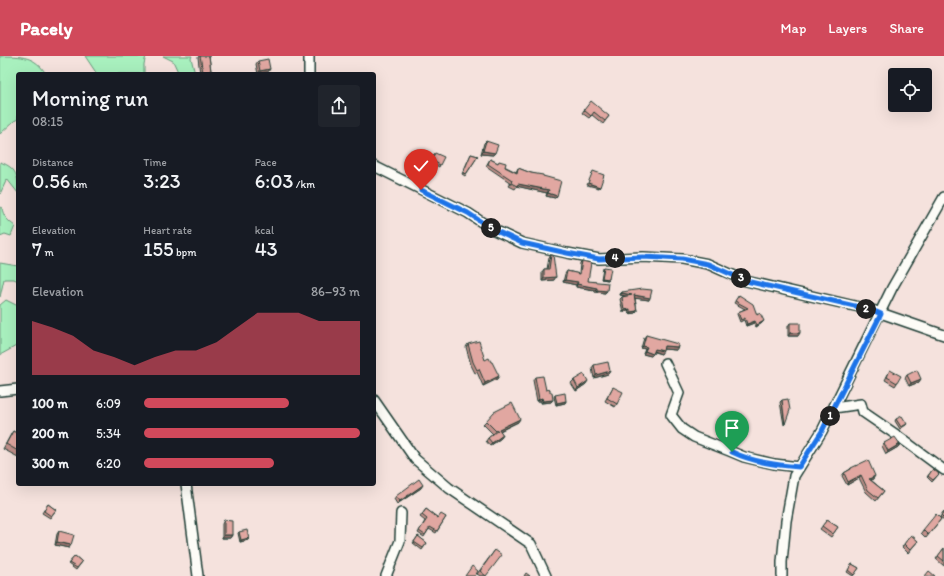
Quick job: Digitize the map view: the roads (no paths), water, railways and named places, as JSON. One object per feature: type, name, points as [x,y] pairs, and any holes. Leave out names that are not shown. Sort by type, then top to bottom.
[{"type":"street","points":[[309,56],[309,72]]},
{"type":"street","points":[[376,167],[468,213],[492,229],[522,243],[599,259],[643,257],[682,259],[708,264],[746,281],[865,308],[944,335]]},
{"type":"street","points":[[782,576],[786,521],[794,476],[822,431],[881,314],[892,288],[944,196]]},
{"type":"street","points":[[665,363],[679,393],[671,415],[682,429],[694,437],[744,457],[774,464],[799,467]]},
{"type":"street","points":[[0,391],[16,389]]},
{"type":"street","points":[[376,403],[415,459],[449,488],[531,544],[546,576]]},
{"type":"street","points":[[834,408],[861,404],[863,412],[944,470]]},
{"type":"street","points":[[186,486],[198,576]]},
{"type":"street","points":[[386,576],[400,542],[401,513]]}]
